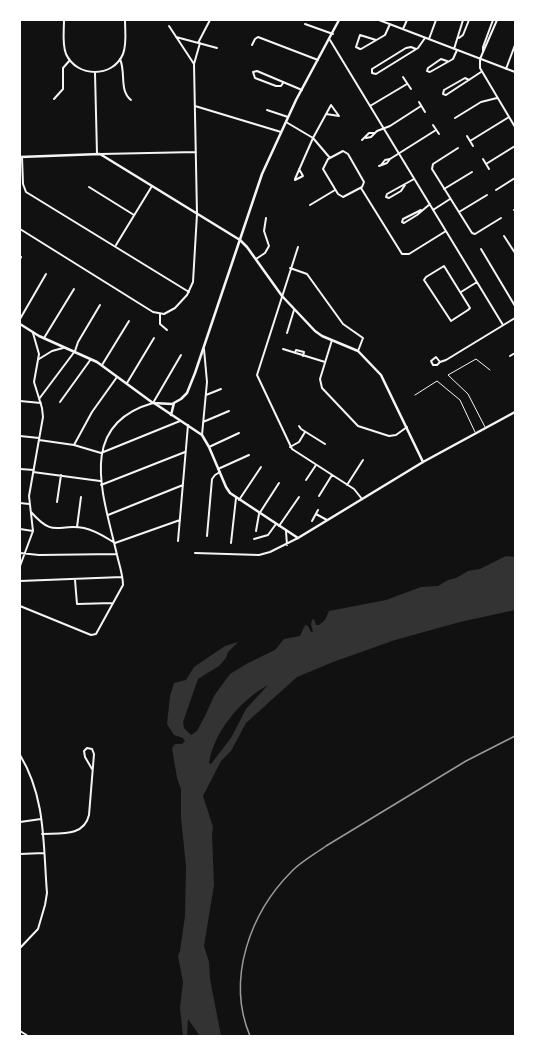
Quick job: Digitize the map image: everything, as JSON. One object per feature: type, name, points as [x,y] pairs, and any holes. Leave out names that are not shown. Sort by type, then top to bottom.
[{"type":"street","points":[[64,20],[64,47],[70,60],[81,69],[95,72],[110,68],[120,59],[125,45],[125,20]]},
{"type":"street","points":[[20,229],[150,311],[160,314],[175,308],[189,292],[194,276],[198,214],[194,64],[199,43],[210,20]]},
{"type":"street","points":[[172,415],[174,404],[187,393],[204,349],[262,174],[288,117],[330,40],[339,20]]},
{"type":"street","points":[[379,20],[515,72]]},
{"type":"street","points":[[403,29],[407,20]]},
{"type":"street","points":[[428,39],[436,20]]},
{"type":"street","points":[[447,61],[444,59],[440,60],[428,68],[427,71],[430,72],[447,61],[453,59],[463,20]]},
{"type":"street","points":[[459,38],[463,35],[469,20]]},
{"type":"street","points":[[483,51],[482,48],[493,20]]},
{"type":"street","points":[[497,20],[480,59],[482,72],[515,127]]},
{"type":"street","points":[[305,24],[333,34]]},
{"type":"street","points":[[376,40],[360,35],[356,48],[360,49],[376,40],[386,34],[390,24]]},
{"type":"street","points":[[169,26],[194,64]]},
{"type":"street","points":[[176,37],[217,48]]},
{"type":"street","points":[[252,45],[258,37],[318,60]]},
{"type":"street","points":[[416,49],[408,47],[372,69],[372,73],[376,74],[416,49],[422,44],[425,38]]},
{"type":"street","points":[[330,40],[503,325]]},
{"type":"street","points":[[506,69],[515,45]]},
{"type":"street","points":[[392,57],[395,62]]},
{"type":"street","points":[[120,59],[124,72],[124,92],[131,100]]},
{"type":"street","points":[[54,99],[63,89],[63,68],[70,60]]},
{"type":"street","points":[[283,83],[281,86],[276,86],[256,78],[253,72],[257,71],[302,90]]},
{"type":"street","points":[[95,72],[98,154]]},
{"type":"street","points":[[469,80],[465,78],[444,90],[442,94],[446,95],[482,72]]},
{"type":"street","points":[[403,77],[411,89]]},
{"type":"street","points":[[370,106],[407,84]]},
{"type":"street","points":[[455,118],[481,102],[497,97]]},
{"type":"street","points":[[419,102],[425,112]]},
{"type":"street","points":[[299,169],[304,176],[295,180],[299,169],[313,138],[326,114],[332,104],[339,116],[326,114]]},
{"type":"street","points":[[195,106],[281,132]]},
{"type":"street","points":[[362,140],[371,137],[374,133],[421,106]]},
{"type":"street","points":[[267,110],[288,117]]},
{"type":"street","points":[[470,141],[509,117]]},
{"type":"street","points":[[286,122],[313,138],[330,158]]},
{"type":"street","points":[[433,125],[439,134]]},
{"type":"street","points":[[390,159],[388,164],[380,166],[385,160],[390,159],[436,130]]},
{"type":"street","points":[[366,138],[369,133],[374,133]]},
{"type":"street","points":[[467,136],[473,146]]},
{"type":"street","points":[[486,164],[515,146]]},
{"type":"street","points":[[458,148],[431,166],[450,199],[474,234],[502,218]]},
{"type":"street","points":[[189,292],[116,245],[26,192],[23,184],[21,157],[196,152]]},
{"type":"street","points":[[340,152],[346,153],[363,181],[361,188],[343,197],[339,195],[323,170],[326,162],[340,152]]},
{"type":"street","points":[[98,154],[240,240],[256,259],[282,296],[317,333],[358,351],[381,375],[423,462]]},
{"type":"street","points":[[483,159],[489,169]]},
{"type":"street","points":[[444,189],[472,172]]},
{"type":"street","points":[[496,190],[515,178]]},
{"type":"street","points":[[405,185],[400,191],[388,198],[386,197],[387,194],[414,179]]},
{"type":"street","points":[[116,245],[152,186]]},
{"type":"street","points":[[90,187],[134,215]]},
{"type":"street","points":[[361,188],[402,254],[409,254],[446,231]]},
{"type":"street","points":[[310,205],[335,190]]},
{"type":"street","points":[[459,212],[487,195]]},
{"type":"street","points":[[433,210],[450,199]]},
{"type":"street","points":[[421,210],[417,215],[405,223],[402,222],[402,219],[430,204]]},
{"type":"street","points":[[256,259],[265,253],[269,246],[264,231],[266,218]]},
{"type":"street","points":[[504,236],[515,254]]},
{"type":"street","points":[[298,248],[290,268],[257,375],[290,448],[357,491],[362,499]]},
{"type":"street","points":[[480,249],[515,306]]},
{"type":"street","points":[[445,267],[461,292],[470,309],[452,321],[449,321],[424,279],[445,267]]},
{"type":"street","points":[[290,268],[307,274],[343,324],[363,338],[358,351]]},
{"type":"street","points":[[20,319],[46,274]]},
{"type":"street","points":[[461,292],[477,282]]},
{"type":"street","points":[[44,338],[74,289]]},
{"type":"street","points":[[39,398],[75,351],[78,342],[100,305]]},
{"type":"street","points":[[287,333],[294,310]]},
{"type":"street","points":[[160,314],[160,324],[167,330]]},
{"type":"street","points":[[440,362],[437,357],[433,357],[432,360],[435,365],[444,361],[515,318]]},
{"type":"street","points":[[102,365],[128,321]]},
{"type":"street","points":[[20,324],[33,333],[75,351],[102,365],[202,435],[209,447],[226,487],[236,498],[298,538]]},
{"type":"street","points":[[20,566],[33,531],[29,504],[33,471],[43,417],[41,403],[34,379],[39,359],[38,346],[33,333]]},
{"type":"street","points":[[127,383],[154,338]]},
{"type":"street","points":[[332,340],[320,379],[321,386],[355,424],[389,436],[396,435],[407,428]]},
{"type":"street","points":[[39,359],[52,351],[66,347]]},
{"type":"street","points":[[202,435],[207,382],[204,349]]},
{"type":"street","points":[[283,349],[295,353],[296,350],[304,352],[303,356],[325,362]]},
{"type":"street","points":[[510,356],[515,353]]},
{"type":"street","points":[[153,402],[181,355]]},
{"type":"street","points":[[60,402],[91,359]]},
{"type":"street","points":[[74,445],[92,412],[118,376]]},
{"type":"street","points":[[206,395],[221,389]]},
{"type":"street","points":[[20,400],[41,403]]},
{"type":"street","points":[[20,606],[94,636],[123,584],[115,543],[100,482],[101,453],[109,434],[119,420],[130,411],[153,402],[174,404]]},
{"type":"street","points":[[203,422],[229,411]]},
{"type":"street","points":[[195,553],[254,556],[264,554],[287,544],[423,462],[515,412]]},
{"type":"street","points":[[20,436],[74,445],[101,453],[180,420]]},
{"type":"street","points":[[178,541],[188,425]]},
{"type":"street","points":[[299,426],[325,444]]},
{"type":"street","points":[[290,448],[299,442],[306,432]]},
{"type":"street","points":[[209,447],[239,433]]},
{"type":"street","points":[[101,485],[186,452]]},
{"type":"street","points":[[218,469],[249,455]]},
{"type":"street","points":[[347,484],[363,460]]},
{"type":"street","points":[[306,480],[316,465]]},
{"type":"street","points":[[239,500],[261,467]]},
{"type":"street","points":[[20,469],[100,482]]},
{"type":"street","points":[[207,536],[212,479],[214,474],[220,472]]},
{"type":"street","points":[[57,502],[60,475]]},
{"type":"street","points":[[318,496],[332,475]]},
{"type":"street","points":[[256,531],[259,513],[279,483]]},
{"type":"street","points":[[108,515],[183,485]]},
{"type":"street","points":[[279,526],[299,496]]},
{"type":"street","points":[[77,527],[81,497]]},
{"type":"street","points":[[231,543],[236,498]]},
{"type":"street","points":[[20,503],[29,504]]},
{"type":"street","points":[[30,510],[42,522],[51,528],[62,529],[77,527],[94,531],[115,543],[180,520]]},
{"type":"street","points":[[312,521],[318,510]]},
{"type":"street","points":[[316,514],[328,520]]},
{"type":"street","points":[[254,539],[268,535],[276,524]]},
{"type":"street","points":[[20,529],[33,531]]},
{"type":"street","points":[[286,531],[287,544]]},
{"type":"street","points":[[20,553],[117,554]]},
{"type":"street","points":[[20,581],[122,577]]},
{"type":"street","points":[[75,579],[76,603],[113,603]]},
{"type":"street","points":[[42,834],[73,832],[80,829],[85,824],[89,815],[94,752],[92,749],[87,748],[84,751],[84,754],[92,769]]},
{"type":"street","points":[[20,755],[36,787],[41,819],[47,893],[38,928],[20,948]]},
{"type":"street","points":[[20,822],[41,819]]},
{"type":"street","points":[[20,854],[44,853]]},
{"type":"street","points":[[20,1031],[28,1036]]},
{"type":"lane","points":[[485,428],[468,394],[448,375],[476,358],[490,370]]},
{"type":"lane","points":[[415,395],[437,381],[460,400],[475,433]]},
{"type":"shaded area","points":[[506,556],[515,557],[515,610],[460,622],[395,640],[333,662],[297,677],[246,723],[231,751],[221,761],[203,796],[213,827],[214,885],[204,946],[209,962],[210,979],[221,1036],[200,1036],[188,1019],[187,1036],[183,1036],[180,1008],[183,982],[178,956],[185,916],[186,866],[181,818],[181,789],[177,778],[172,748],[175,744],[182,744],[185,741],[183,738],[174,735],[167,724],[170,696],[174,683],[186,680],[194,667],[225,646],[238,642],[228,652],[226,658],[219,666],[198,679],[183,722],[184,728],[191,735],[197,731],[214,696],[230,674],[248,663],[275,650],[284,639],[300,636],[305,625],[308,626],[311,632],[313,632],[311,624],[312,620],[314,619],[316,625],[319,625],[325,620],[329,611],[386,600],[421,587],[438,586],[468,571],[480,569]],"holes":[[[268,685],[246,709],[231,738],[211,764],[209,763],[217,739],[230,718],[248,699]]]},
{"type":"railway","points":[[250,1036],[243,1014],[241,992],[242,970],[246,948],[264,906],[292,871],[326,846],[466,761],[515,736]]}]
